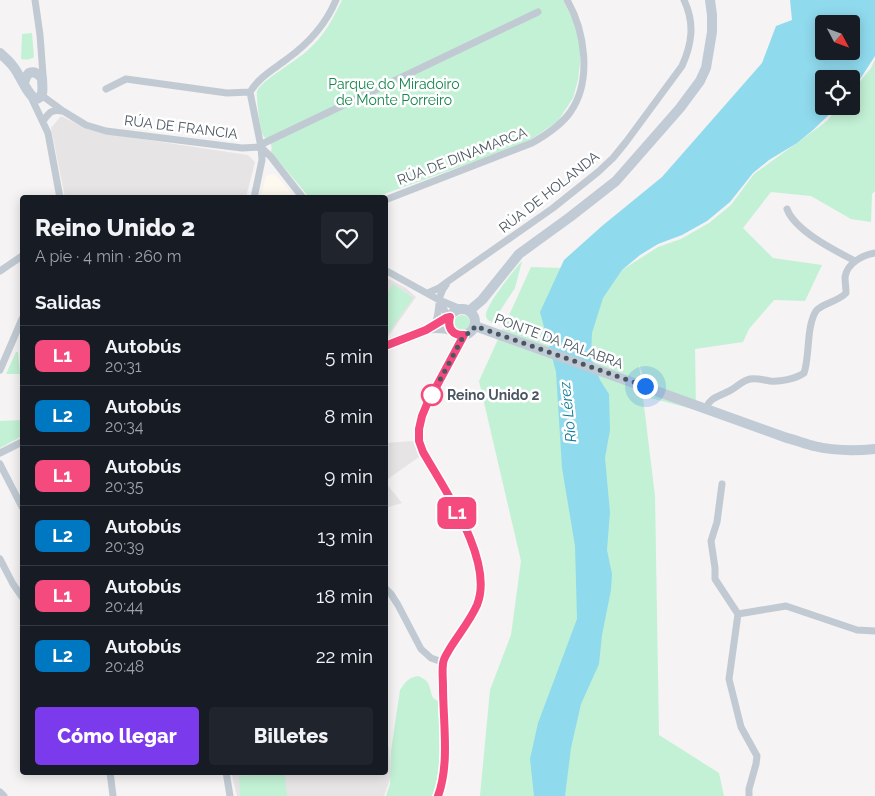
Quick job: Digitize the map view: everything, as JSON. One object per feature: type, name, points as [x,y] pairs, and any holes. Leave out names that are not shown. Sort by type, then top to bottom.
[{"type":"street","points":[[31,97],[40,98],[43,75],[35,0]]},
{"type":"street","points":[[255,195],[262,160],[250,92],[254,85],[265,75],[307,43],[321,27],[333,9],[336,0]]},
{"type":"street","name":"RÚA DE DINAMARCA","points":[[388,199],[532,144],[547,134],[570,113],[577,100],[582,80],[584,55],[579,28],[567,0]]},
{"type":"street","name":"RÚA DE HOLANDA","points":[[428,294],[553,208],[613,158],[682,66],[688,53],[691,22],[689,9],[684,0]]},
{"type":"street","points":[[388,345],[426,330],[450,317],[455,312],[465,310],[482,300],[519,254],[616,181],[680,108],[700,81],[706,68],[712,32],[710,0]]},
{"type":"street","points":[[261,146],[538,12]]},
{"type":"street","points":[[1,56],[14,66],[29,73],[35,73],[42,78]]},
{"type":"street","points":[[14,66],[48,133],[59,195]]},
{"type":"street","points":[[24,84],[29,73]]},
{"type":"street","points":[[106,89],[126,79],[226,93],[250,92]]},
{"type":"street","name":"RÚA DE FRANCIA","points":[[42,94],[62,111],[86,125],[106,130],[242,148],[261,146]]},
{"type":"street","points":[[42,121],[50,112],[55,110],[62,111]]},
{"type":"street","points":[[261,146],[301,195]]},
{"type":"street","points":[[787,209],[795,221],[813,237],[855,262]]},
{"type":"street","points":[[706,408],[708,402],[732,390],[745,380],[758,378],[777,381],[804,373],[815,313],[822,306],[833,302],[846,293],[846,274],[851,265],[864,256],[875,253]]},
{"type":"street","points":[[0,271],[20,257]]},
{"type":"street","points":[[388,272],[439,300],[465,310],[474,317],[475,323]]},
{"type":"street","points":[[426,330],[448,330],[460,336],[472,332],[475,323],[503,273]]},
{"type":"street","points":[[435,324],[442,289],[447,282]]},
{"type":"street","points":[[447,282],[445,290],[448,304]]},
{"type":"street","points":[[439,300],[450,317],[449,325],[453,332]]},
{"type":"street","name":"PONTE DA PALABRA","points":[[475,323],[491,331],[787,438],[815,446],[836,449],[875,449]]},
{"type":"street","points":[[0,370],[20,324]]},
{"type":"street","points":[[438,796],[444,767],[442,662],[478,603],[480,577],[471,539],[423,452],[419,441],[419,429],[427,404],[464,335]]},
{"type":"street","points":[[0,453],[20,443]]},
{"type":"street","points":[[0,464],[20,503]]},
{"type":"street","points":[[722,484],[711,541],[715,579],[738,614],[729,679],[741,726],[757,756],[748,789],[749,796]]},
{"type":"street","points":[[0,558],[12,584],[20,594]]},
{"type":"street","points":[[388,591],[398,605],[421,649],[431,658],[442,662]]},
{"type":"street","points":[[738,614],[786,606],[857,630],[875,631]]},
{"type":"street","points":[[110,775],[113,796]]},
{"type":"street","points":[[226,775],[230,796]]},
{"type":"street","points":[[0,792],[4,796]]},
{"type":"shaded area","points":[[61,116],[88,129],[248,155],[255,162],[247,195],[65,195],[51,128]]},
{"type":"shaded area","points":[[276,175],[293,195],[261,195],[266,176]]},
{"type":"shaded area","points":[[388,279],[406,288],[416,297],[388,337]]},
{"type":"shaded area","points":[[413,441],[419,457],[388,479],[388,443]]},
{"type":"shaded area","points":[[388,486],[402,503],[388,507]]},
{"type":"shaded area","points":[[389,747],[391,776],[384,796],[237,796],[232,775],[388,775]]},
{"type":"green space","name":"Parque do Miradoiro de Monte Porreiro","points":[[342,0],[563,0],[576,26],[580,43],[578,80],[573,98],[558,121],[526,143],[382,195],[307,195],[271,152],[272,148],[269,141],[263,136],[257,91],[266,81],[314,45]]},
{"type":"green space","points":[[32,33],[34,57],[28,60],[21,59],[22,34]]},
{"type":"green space","points":[[875,59],[875,191],[872,194],[871,222],[851,219],[811,196],[771,192],[743,228],[773,258],[822,265],[805,301],[774,300],[749,329],[743,342],[695,349],[696,410],[647,397],[639,365],[655,496],[659,735],[719,773],[724,796],[480,796],[490,690],[511,635],[521,561],[479,381],[531,267],[622,270],[658,247],[681,239],[709,223],[731,205],[754,174],[827,121],[832,115],[860,115],[860,81],[871,68]]},
{"type":"green space","points":[[522,261],[515,288],[492,323],[486,317],[486,312],[500,289]]},
{"type":"green space","points":[[393,284],[413,298],[388,334],[388,292]]},
{"type":"green space","points":[[462,315],[468,317],[470,323],[468,329],[462,331],[456,329],[454,323],[456,317]]},
{"type":"green space","points":[[16,352],[18,352],[20,374],[6,374]]},
{"type":"green space","points":[[20,420],[20,437],[0,448],[0,421]]},
{"type":"green space","points":[[418,676],[428,682],[433,698],[438,701],[439,762],[435,786],[432,796],[386,796],[390,784],[391,751],[400,690],[408,680]]},
{"type":"green space","points":[[285,775],[287,796],[240,796],[239,776]]},
{"type":"water","name":"Río Lérez","points":[[790,0],[875,0],[875,56],[860,79],[860,70],[815,70],[815,115],[829,115],[797,143],[769,160],[753,173],[730,202],[707,221],[682,235],[658,244],[640,255],[622,270],[603,298],[592,333],[591,355],[600,380],[609,394],[610,430],[605,458],[610,512],[607,550],[612,574],[611,590],[602,635],[599,664],[581,704],[571,748],[565,796],[534,796],[530,759],[538,723],[577,619],[575,546],[562,468],[556,372],[540,312],[564,260],[662,177],[762,63],[776,26],[792,20]]},
{"type":"bus line","name":"L1","points":[[388,345],[426,330],[450,317],[449,325],[453,332],[460,336],[464,335],[427,404],[419,429],[419,441],[423,452],[471,539],[480,577],[478,603],[442,662],[445,746],[444,767],[438,796]]},
{"type":"place","name":"Reino Unido 2","points":[[432,395]]},
{"type":"route","points":[[432,395],[464,335],[472,332],[475,326],[645,386]]}]
